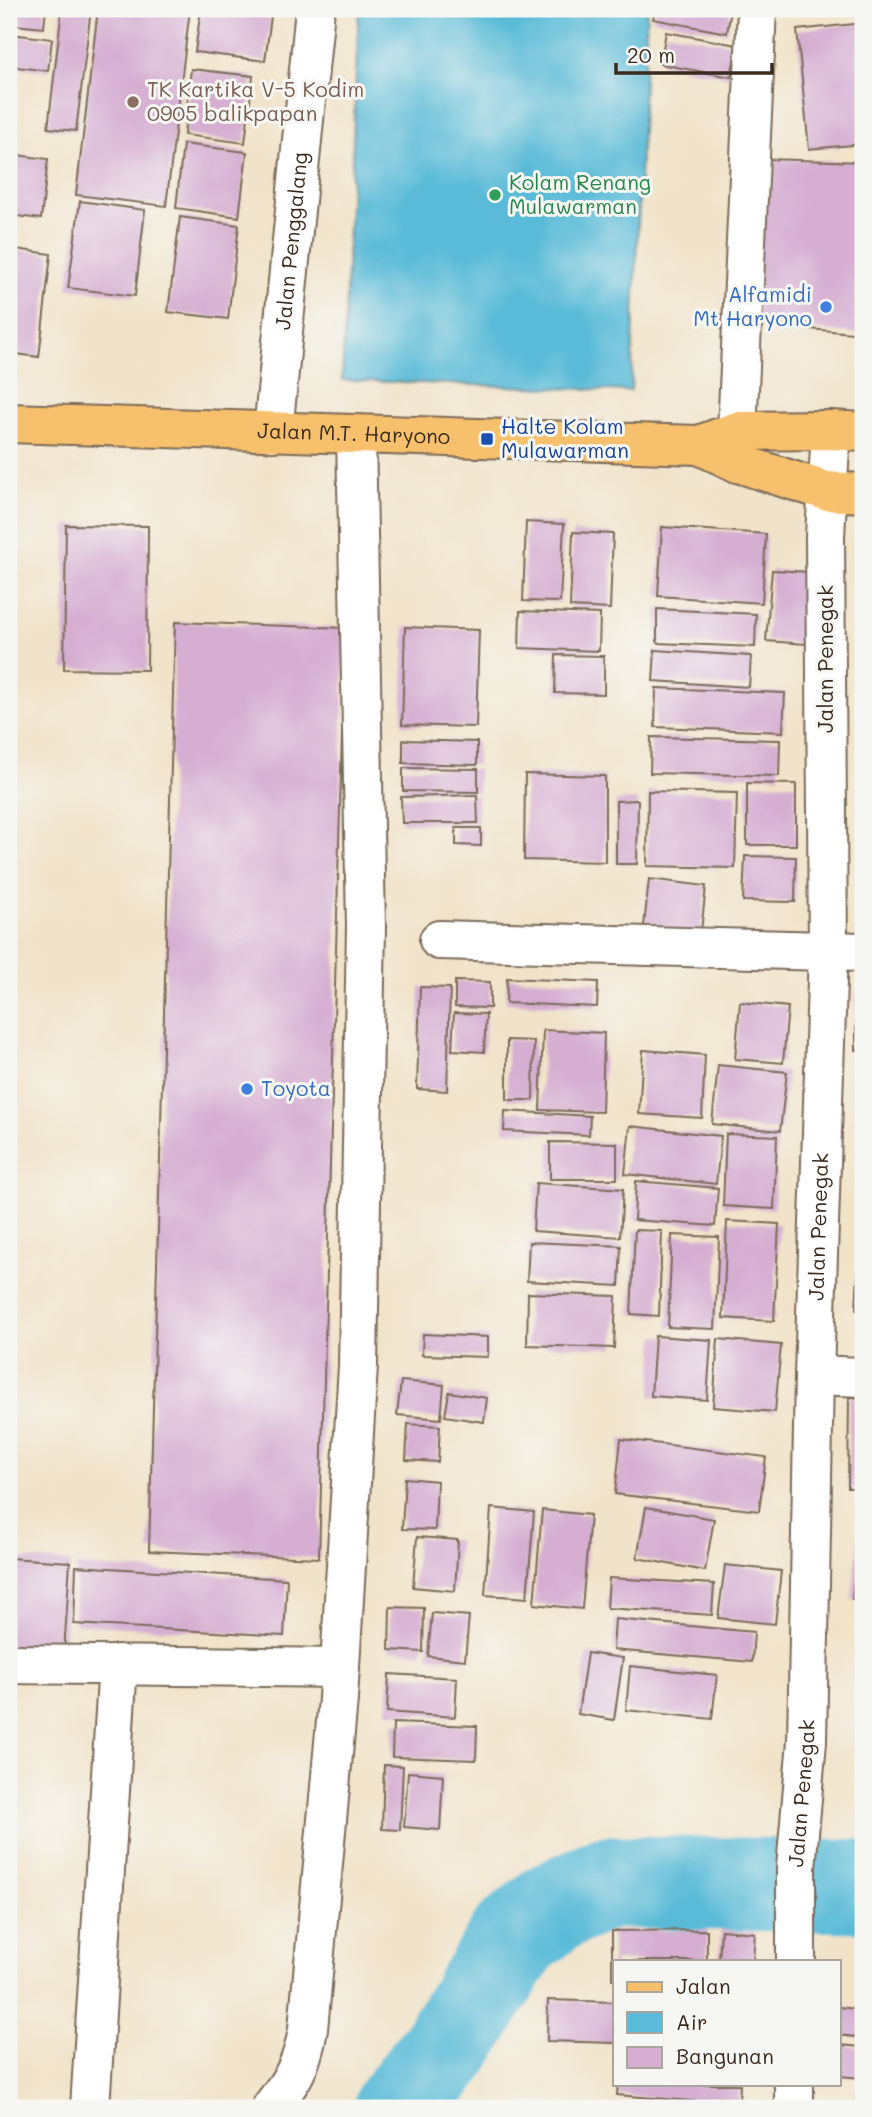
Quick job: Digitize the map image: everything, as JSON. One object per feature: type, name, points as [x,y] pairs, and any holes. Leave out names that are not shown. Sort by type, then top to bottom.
[{"type":"main road","name":"Jalan M.T. Haryono","points":[[9,423],[738,447],[847,431]]},
{"type":"main road","name":"Jalan M.T. Haryono","points":[[738,447],[845,492]]},
{"type":"street","name":"Jalan Penggalang","points":[[273,432],[315,9]]},
{"type":"street","points":[[738,447],[757,9]]},
{"type":"street","name":"Jalan Penegak","points":[[796,1960],[796,1868],[807,1741],[814,1375],[846,952],[847,431]]},
{"type":"street","points":[[271,2108],[290,2084],[298,2068],[308,2029],[340,1668],[358,1366],[365,953],[356,435]]},
{"type":"street","points":[[439,940],[846,952]]},
{"type":"street","points":[[814,1375],[863,1377]]},
{"type":"street","points":[[9,1664],[340,1668]]},
{"type":"street","points":[[90,2108],[118,1664]]},
{"type":"street","points":[[794,2086],[794,2108]]},
{"type":"water","name":"Kolam Renang Mulawarman","points":[[359,9],[647,9],[631,391],[342,380]]},
{"type":"building","points":[[16,9],[46,9],[44,28],[14,25]]},
{"type":"building","points":[[62,9],[91,9],[76,131],[48,128]]},
{"type":"building","name":"TK Kartika V-5 Kodim 0905 balikpapan","points":[[98,9],[190,9],[166,206],[76,195]]},
{"type":"building","points":[[201,9],[272,9],[265,61],[195,52]]},
{"type":"building","points":[[655,9],[731,9],[727,33],[653,19]]},
{"type":"building","points":[[863,23],[863,144],[809,149],[797,30]]},
{"type":"building","points":[[666,32],[737,45],[731,77],[660,64]]},
{"type":"building","points":[[11,34],[52,39],[48,71],[9,66]]},
{"type":"building","points":[[191,69],[253,76],[245,143],[184,135]]},
{"type":"building","points":[[9,74],[16,75],[10,118],[9,118]]},
{"type":"building","points":[[183,144],[247,152],[239,217],[176,208]]},
{"type":"building","points":[[9,154],[48,159],[41,219],[9,215]]},
{"type":"building","points":[[765,159],[863,162],[863,334],[756,324]]},
{"type":"building","points":[[80,201],[145,210],[135,296],[68,288]]},
{"type":"building","points":[[180,217],[239,225],[228,319],[168,312]]},
{"type":"building","points":[[9,248],[51,254],[39,357],[9,353]]},
{"type":"building","points":[[526,522],[564,524],[560,602],[523,601]]},
{"type":"building","points":[[66,525],[148,526],[147,670],[64,669]]},
{"type":"building","points":[[662,527],[766,534],[762,603],[658,596]]},
{"type":"building","points":[[573,532],[613,534],[610,609],[570,607]]},
{"type":"building","points":[[772,570],[811,572],[806,644],[766,641]]},
{"type":"building","points":[[657,609],[756,614],[755,647],[657,643]]},
{"type":"building","points":[[520,611],[600,614],[599,651],[519,648]]},
{"type":"building","name":"Toyota","points":[[175,622],[345,628],[319,1558],[149,1551]]},
{"type":"building","points":[[405,627],[479,630],[476,727],[402,725]]},
{"type":"building","points":[[655,650],[751,656],[749,687],[653,681]]},
{"type":"building","points":[[556,655],[604,656],[604,694],[555,693]]},
{"type":"building","points":[[656,688],[785,693],[783,732],[655,727]]},
{"type":"building","points":[[651,737],[780,740],[779,776],[650,773]]},
{"type":"building","points":[[403,740],[477,742],[477,765],[403,763]]},
{"type":"building","points":[[403,768],[478,769],[478,792],[403,791]]},
{"type":"building","points":[[525,774],[605,776],[605,862],[524,860]]},
{"type":"building","points":[[747,783],[796,784],[796,845],[747,845]]},
{"type":"building","points":[[648,791],[737,793],[735,868],[647,866]]},
{"type":"building","points":[[477,795],[478,823],[402,823],[401,797]]},
{"type":"building","points":[[638,800],[637,864],[616,864],[616,801]]},
{"type":"building","points":[[456,828],[481,828],[481,846],[456,845]]},
{"type":"building","points":[[745,856],[796,857],[795,902],[743,901]]},
{"type":"building","points":[[649,879],[706,886],[700,941],[643,936]]},
{"type":"building","points":[[507,978],[598,982],[597,1007],[506,1003]]},
{"type":"building","points":[[455,981],[490,982],[490,1008],[455,1007]]},
{"type":"building","points":[[420,987],[450,988],[447,1091],[417,1089]]},
{"type":"building","points":[[856,991],[863,991],[863,1050],[856,1050]]},
{"type":"building","points":[[740,1002],[788,1007],[783,1063],[735,1059]]},
{"type":"building","points":[[454,1013],[486,1014],[484,1052],[452,1050]]},
{"type":"building","points":[[543,1030],[604,1033],[602,1112],[540,1110]]},
{"type":"building","points":[[507,1040],[534,1041],[533,1100],[507,1100]]},
{"type":"building","points":[[643,1050],[705,1055],[702,1118],[639,1114]]},
{"type":"building","points":[[718,1065],[787,1072],[780,1131],[712,1124]]},
{"type":"building","points":[[505,1111],[590,1116],[589,1135],[504,1131]]},
{"type":"building","points":[[630,1126],[721,1136],[716,1184],[625,1174]]},
{"type":"building","points":[[726,1134],[777,1136],[774,1209],[723,1206]]},
{"type":"building","points":[[550,1142],[617,1143],[617,1179],[550,1179]]},
{"type":"building","points":[[636,1181],[718,1188],[715,1226],[634,1220]]},
{"type":"building","points":[[536,1183],[623,1189],[620,1237],[533,1231]]},
{"type":"building","points":[[863,1220],[863,1311],[856,1310]]},
{"type":"building","points":[[727,1221],[779,1224],[774,1321],[723,1318]]},
{"type":"building","points":[[635,1230],[662,1231],[659,1316],[631,1314]]},
{"type":"building","points":[[672,1235],[719,1237],[715,1329],[668,1327]]},
{"type":"building","points":[[529,1242],[621,1246],[619,1286],[527,1281]]},
{"type":"building","points":[[528,1293],[616,1296],[614,1348],[527,1345]]},
{"type":"building","points":[[423,1334],[488,1337],[488,1357],[422,1355]]},
{"type":"building","points":[[655,1336],[711,1340],[707,1400],[651,1396]]},
{"type":"building","points":[[718,1339],[781,1345],[775,1412],[713,1407]]},
{"type":"building","points":[[401,1381],[444,1385],[441,1419],[397,1415]]},
{"type":"building","points":[[449,1392],[487,1398],[484,1422],[445,1416]]},
{"type":"building","points":[[849,1397],[863,1398],[863,1488],[848,1488]]},
{"type":"building","points":[[408,1424],[440,1426],[438,1462],[406,1460]]},
{"type":"building","points":[[621,1439],[766,1457],[759,1511],[615,1494]]},
{"type":"building","points":[[405,1478],[437,1481],[435,1530],[402,1529]]},
{"type":"building","points":[[646,1507],[714,1519],[705,1571],[637,1558]]},
{"type":"building","points":[[491,1508],[534,1512],[527,1598],[485,1595]]},
{"type":"building","points":[[542,1510],[590,1515],[582,1609],[534,1604]]},
{"type":"building","points":[[863,1511],[863,1600],[852,1599]]},
{"type":"building","points":[[417,1537],[458,1540],[455,1591],[413,1587]]},
{"type":"building","points":[[9,1558],[70,1562],[64,1652],[9,1647]]},
{"type":"building","points":[[725,1565],[781,1571],[775,1624],[718,1618]]},
{"type":"building","points":[[76,1566],[287,1579],[284,1636],[74,1624]]},
{"type":"building","points":[[609,1578],[714,1584],[712,1615],[607,1608]]},
{"type":"building","points":[[390,1607],[424,1608],[423,1652],[389,1650]]},
{"type":"building","points":[[432,1613],[469,1616],[465,1660],[428,1656]]},
{"type":"building","points":[[615,1619],[754,1632],[752,1662],[613,1650]]},
{"type":"building","points":[[587,1653],[623,1658],[614,1720],[578,1714]]},
{"type":"building","points":[[630,1666],[717,1675],[712,1719],[626,1710]]},
{"type":"building","points":[[389,1674],[457,1678],[455,1717],[387,1712]]},
{"type":"building","points":[[393,1723],[477,1726],[476,1760],[392,1757]]},
{"type":"building","points":[[384,1765],[403,1766],[400,1830],[382,1829]]},
{"type":"building","points":[[408,1772],[443,1775],[440,1830],[404,1827]]},
{"type":"building","points":[[707,1930],[707,1960],[613,1960],[612,1979],[612,1931]]},
{"type":"building","points":[[721,1930],[755,1933],[753,1960],[719,1960]]},
{"type":"building","points":[[548,2000],[613,2002],[613,2043],[547,2041]]},
{"type":"building","points":[[840,2007],[863,2010],[863,2038],[840,2035]]},
{"type":"building","points":[[840,2045],[863,2047],[863,2078],[840,2076]]},
{"type":"building","points":[[618,2086],[740,2086],[739,2105],[617,2095]]},
{"type":"building","points":[[857,2088],[863,2089],[863,2108],[855,2108]]},
{"type":"building","points":[[614,2104],[641,2106],[641,2108],[614,2108]]},
{"type":"waterway","points":[[400,2108],[443,2053],[515,1938],[552,1908],[607,1882],[863,1886]]},
{"type":"place","name":"TK Kartika V-5 Kodim 0905 balikpapan","points":[[133,102]]},
{"type":"place","name":"Kolam Renang Mulawarman","points":[[495,195]]},
{"type":"place","name":"Alfamidi Mt Haryono","points":[[826,307]]},
{"type":"place","name":"Halte Kolam Mulawarman","points":[[487,439]]},
{"type":"place","name":"Toyota","points":[[247,1089]]}]
